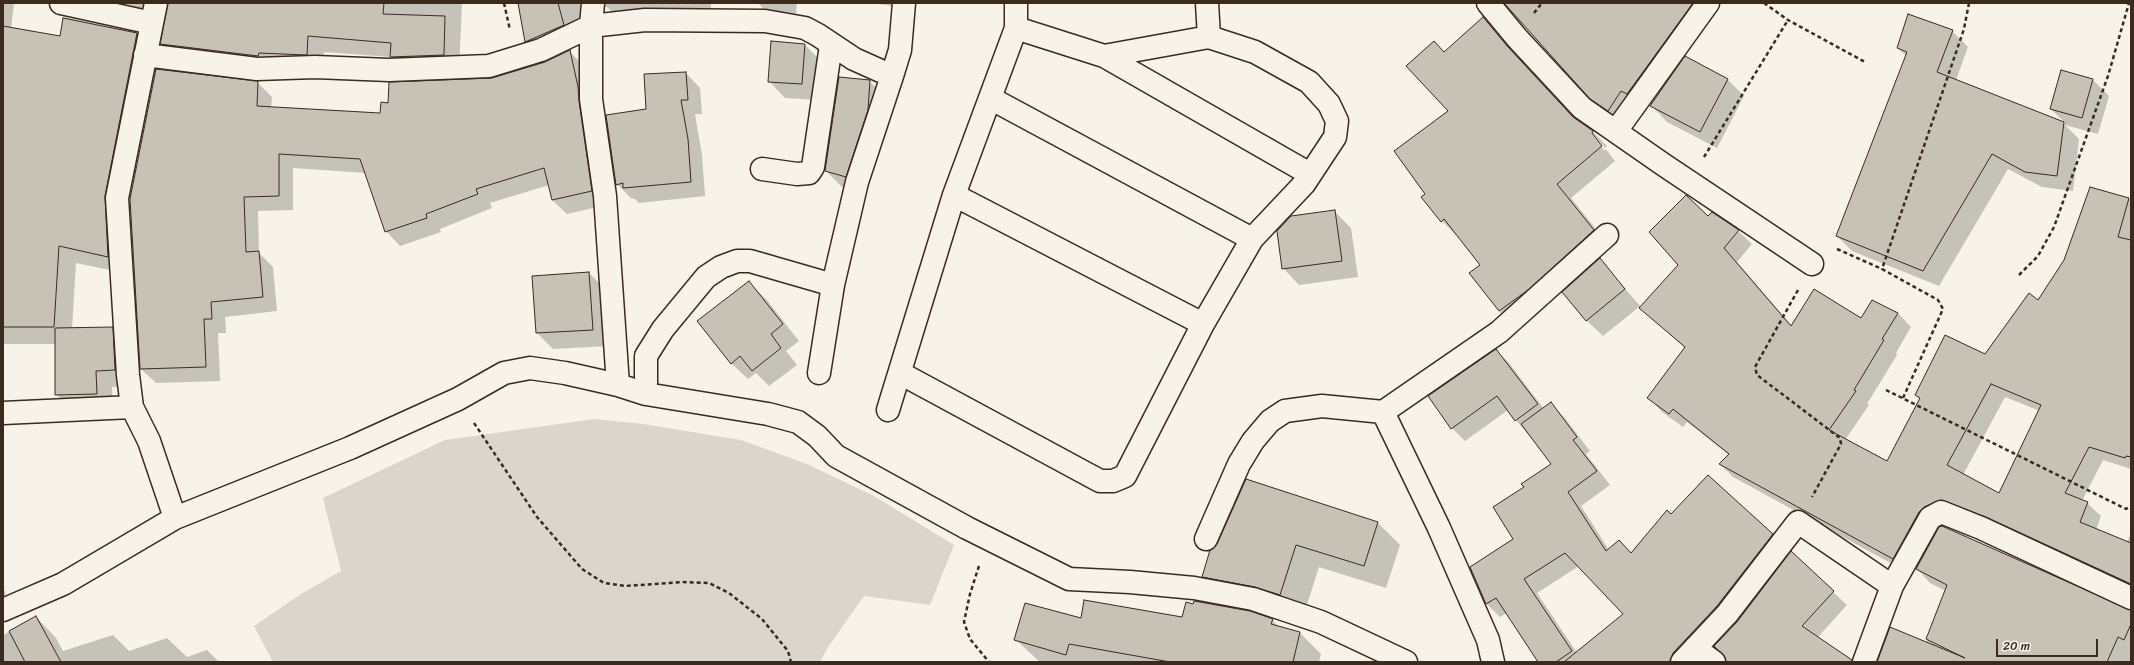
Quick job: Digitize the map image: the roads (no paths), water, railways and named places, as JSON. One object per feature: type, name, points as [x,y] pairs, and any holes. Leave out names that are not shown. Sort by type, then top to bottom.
[{"type":"street","points":[[61,3],[154,13],[145,55],[144,72],[117,198],[128,374],[132,407],[149,441],[175,518]]},
{"type":"street","points":[[593,3],[591,26],[591,98],[605,196],[618,385]]},
{"type":"street","points":[[819,373],[833,285],[857,182],[900,50],[904,3]]},
{"type":"street","points":[[888,410],[954,195],[1016,28],[1016,3]]},
{"type":"street","points":[[1207,3],[1209,37]]},
{"type":"street","points":[[1488,3],[1517,38],[1582,108],[1812,264]]},
{"type":"street","points":[[1616,131],[1708,3]]},
{"type":"street","points":[[145,55],[257,68],[315,67],[389,70],[489,66],[541,50],[591,26],[645,20],[765,21],[805,28],[818,35],[854,60],[892,76]]},
{"type":"street","points":[[1016,28],[1104,56],[1310,174]]},
{"type":"street","points":[[900,373],[1100,481],[1113,481],[1125,476],[1203,324],[1252,239],[1304,184],[1335,137],[1337,121],[1329,104],[1309,82],[1261,55],[1209,37],[1104,56]]},
{"type":"street","points":[[762,169],[797,174],[809,173],[813,167],[831,45]]},
{"type":"street","points":[[990,98],[1252,239]]},
{"type":"street","points":[[954,195],[1203,324]]},
{"type":"street","points":[[1206,539],[1236,470],[1254,441],[1270,421],[1284,411],[1322,406],[1383,412],[1499,332],[1607,235]]},
{"type":"street","points":[[646,394],[646,356],[663,329],[706,277],[720,266],[737,261],[750,261],[833,285]]},
{"type":"street","points":[[3,610],[63,584],[175,518],[350,448],[458,399],[504,373],[530,368],[565,373],[618,385],[646,394],[768,414],[798,422],[817,436],[836,456],[1069,579],[1137,582],[1194,588],[1254,598],[1321,622],[1406,662]]},
{"type":"street","points":[[3,413],[132,407]]},
{"type":"street","points":[[1383,412],[1439,528],[1488,640],[1493,662]]},
{"type":"street","points":[[1864,662],[1892,586],[1930,518],[1935,514],[1944,512],[2131,598]]},
{"type":"street","points":[[1714,662],[1689,655],[1727,614],[1798,522],[1892,586]]}]
